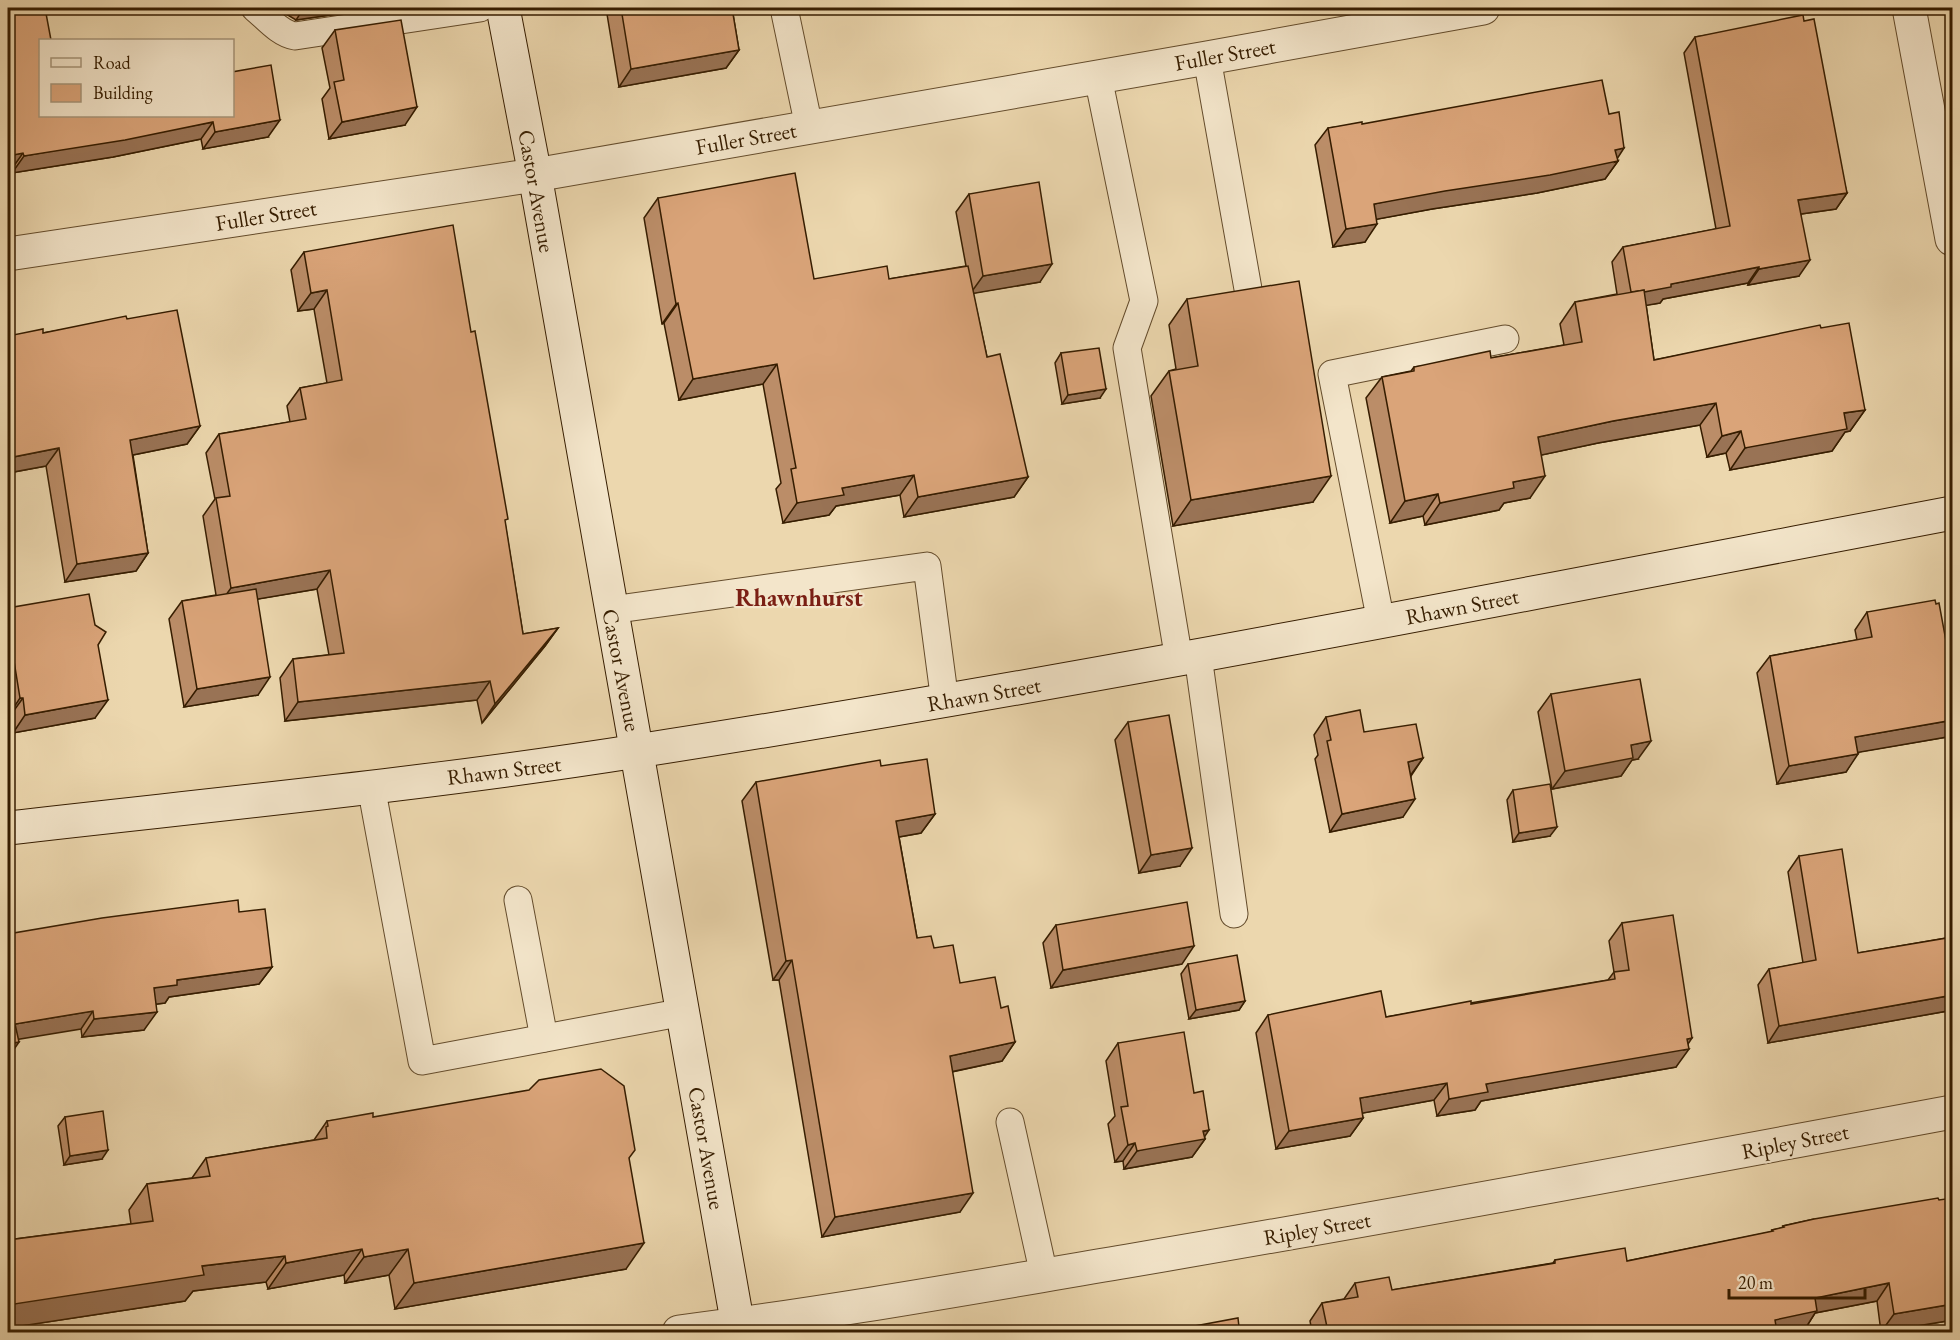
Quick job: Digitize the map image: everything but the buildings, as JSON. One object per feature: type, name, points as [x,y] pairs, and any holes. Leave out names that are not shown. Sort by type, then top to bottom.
[{"type":"main road","name":"Castor Avenue","points":[[502,8],[535,175],[738,1329]]},
{"type":"main road","name":"Fuller Street","points":[[8,254],[535,175],[1483,8]]},
{"type":"main road","points":[[1909,8],[1953,239]]},
{"type":"main road","name":"Rhawn Street","points":[[8,828],[371,786],[637,751],[945,702],[1953,513]]},
{"type":"main road","name":"Ripley Street","points":[[679,1332],[738,1329],[1435,1208],[1953,1112]]},
{"type":"lane","points":[[255,8],[280,30],[295,36],[480,8]]},
{"type":"lane","points":[[784,8],[809,127]]},
{"type":"lane","points":[[1207,58],[1248,289]]},
{"type":"lane","points":[[1098,77],[1144,301],[1127,348],[1188,658],[1234,914]]},
{"type":"lane","points":[[1381,622],[1332,374],[1505,339]]},
{"type":"lane","points":[[611,610],[927,566],[945,702]]},
{"type":"lane","points":[[371,786],[422,1061],[684,1012]]},
{"type":"lane","points":[[518,900],[544,1038]]},
{"type":"lane","points":[[1010,1122],[1044,1275]]},
{"type":"district","name":"Rhawnhurst","points":[[799,598]]}]
